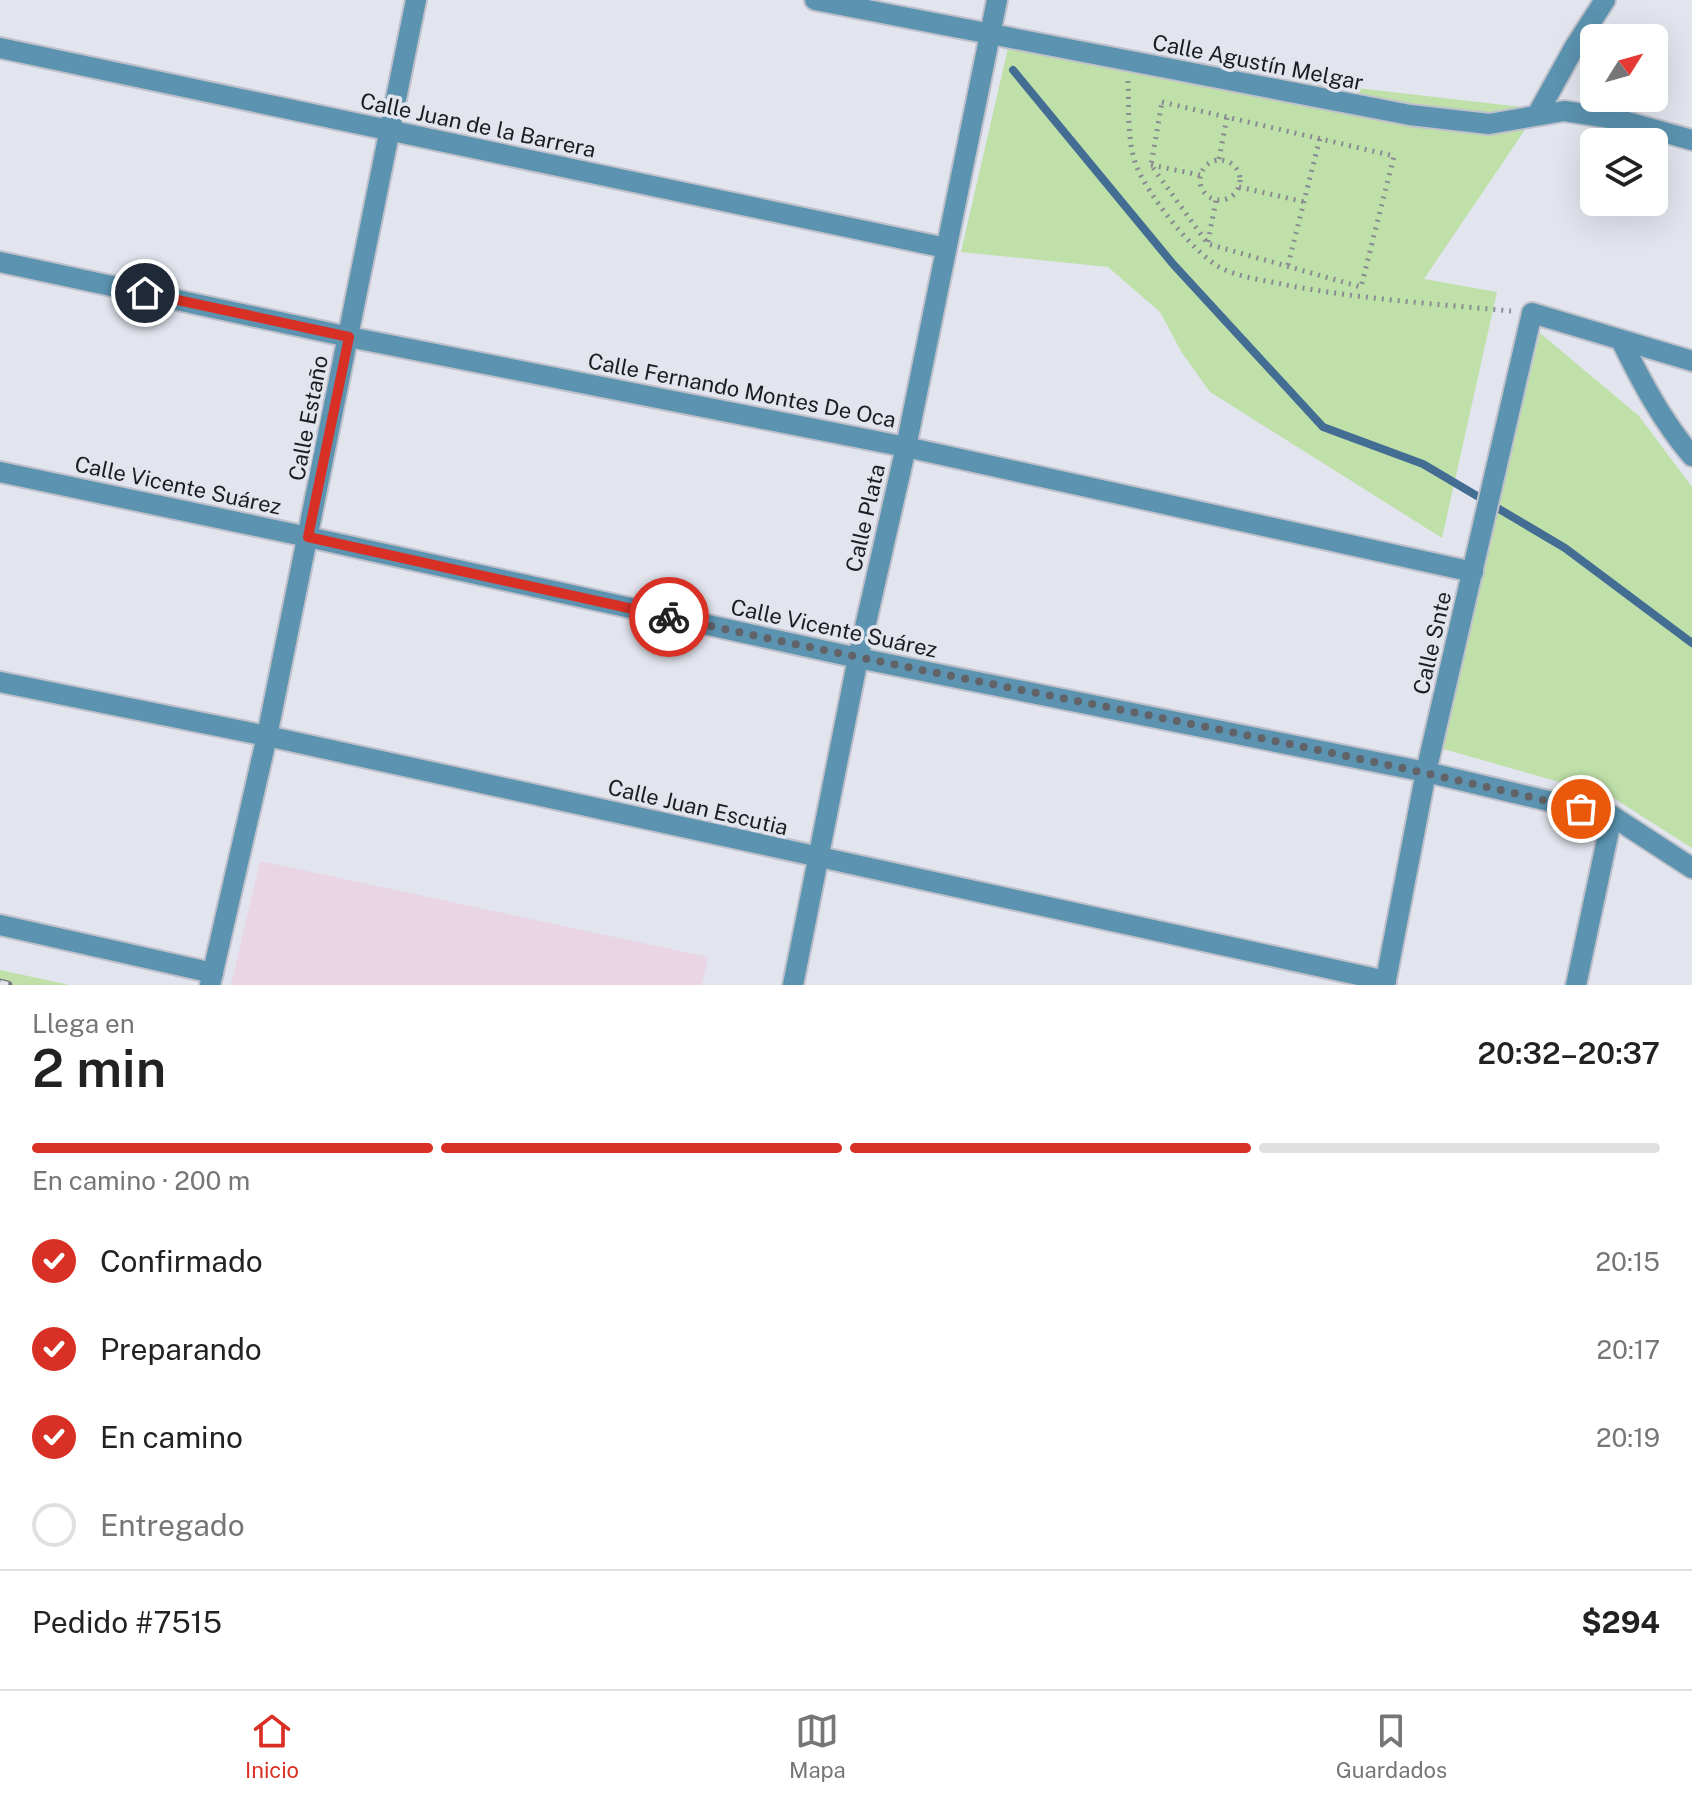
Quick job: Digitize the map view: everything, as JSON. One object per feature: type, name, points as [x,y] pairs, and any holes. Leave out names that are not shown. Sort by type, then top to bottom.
[{"type":"street","name":"Calle Estaño","points":[[212,979],[267,736],[416,0]]},
{"type":"street","name":"Calle Agustín Melgar","points":[[815,0],[989,36],[1434,118],[1489,124],[1538,113],[1564,111],[1616,119],[1692,140]]},
{"type":"street","name":"Calle Plata","points":[[793,985],[858,658],[906,447],[997,0]]},
{"type":"street","points":[[1538,113],[1605,0]]},
{"type":"street","name":"Calle Juan de la Barrera","points":[[0,48],[946,248]]},
{"type":"street","name":"Calle Fernando Montes De Oca","points":[[0,262],[349,337],[906,447],[1473,572]]},
{"type":"street","points":[[1532,313],[1692,361]]},
{"type":"street","name":"Calle Snte","points":[[1386,983],[1426,772],[1532,313]]},
{"type":"street","points":[[1622,342],[1645,390],[1674,435],[1692,456]]},
{"type":"street","name":"Calle Vicente Suárez","points":[[0,472],[858,658],[1426,772],[1612,816],[1692,868]]},
{"type":"street","name":"Calle Juan Escutia","points":[[0,682],[267,736],[1386,983]]},
{"type":"street","points":[[1576,985],[1612,816]]},
{"type":"street","points":[[0,925],[212,979]]},
{"type":"path","points":[[1127,61],[1131,144],[1136,165],[1191,244],[1219,267],[1237,275],[1317,291],[1532,313]]},
{"type":"path","points":[[1162,102],[1320,138],[1394,156],[1361,287],[1208,244],[1151,165],[1162,102]]},
{"type":"path","points":[[1219,159],[1227,117]]},
{"type":"path","points":[[1287,266],[1320,138]]},
{"type":"path","points":[[1219,159],[1232,163],[1240,174],[1239,187],[1230,198],[1216,200],[1205,194],[1199,182],[1206,164],[1219,159]]},
{"type":"path","points":[[1151,165],[1200,175]]},
{"type":"path","points":[[1239,187],[1305,202]]},
{"type":"path","points":[[1208,244],[1216,200]]},
{"type":"shaded area","points":[[260,861],[708,957],[702,985],[231,985]]},
{"type":"green space","points":[[1008,48],[1539,109],[1424,279],[1497,292],[1442,538],[1210,392],[1182,353],[1160,312],[1108,267],[961,252]]},
{"type":"green space","points":[[1540,333],[1639,416],[1692,487],[1692,848],[1612,797],[1440,748]]},
{"type":"green space","points":[[0,970],[70,985],[0,985]]},
{"type":"waterway","points":[[1013,70],[1173,264],[1323,427],[1423,464],[1565,548],[1692,643]]},
{"type":"railway","points":[[0,983],[8,985]]},
{"type":"way so far","points":[[669,617],[1426,772],[1581,809]]},
{"type":"route","points":[[145,293],[349,337],[308,537],[669,617]]}]
